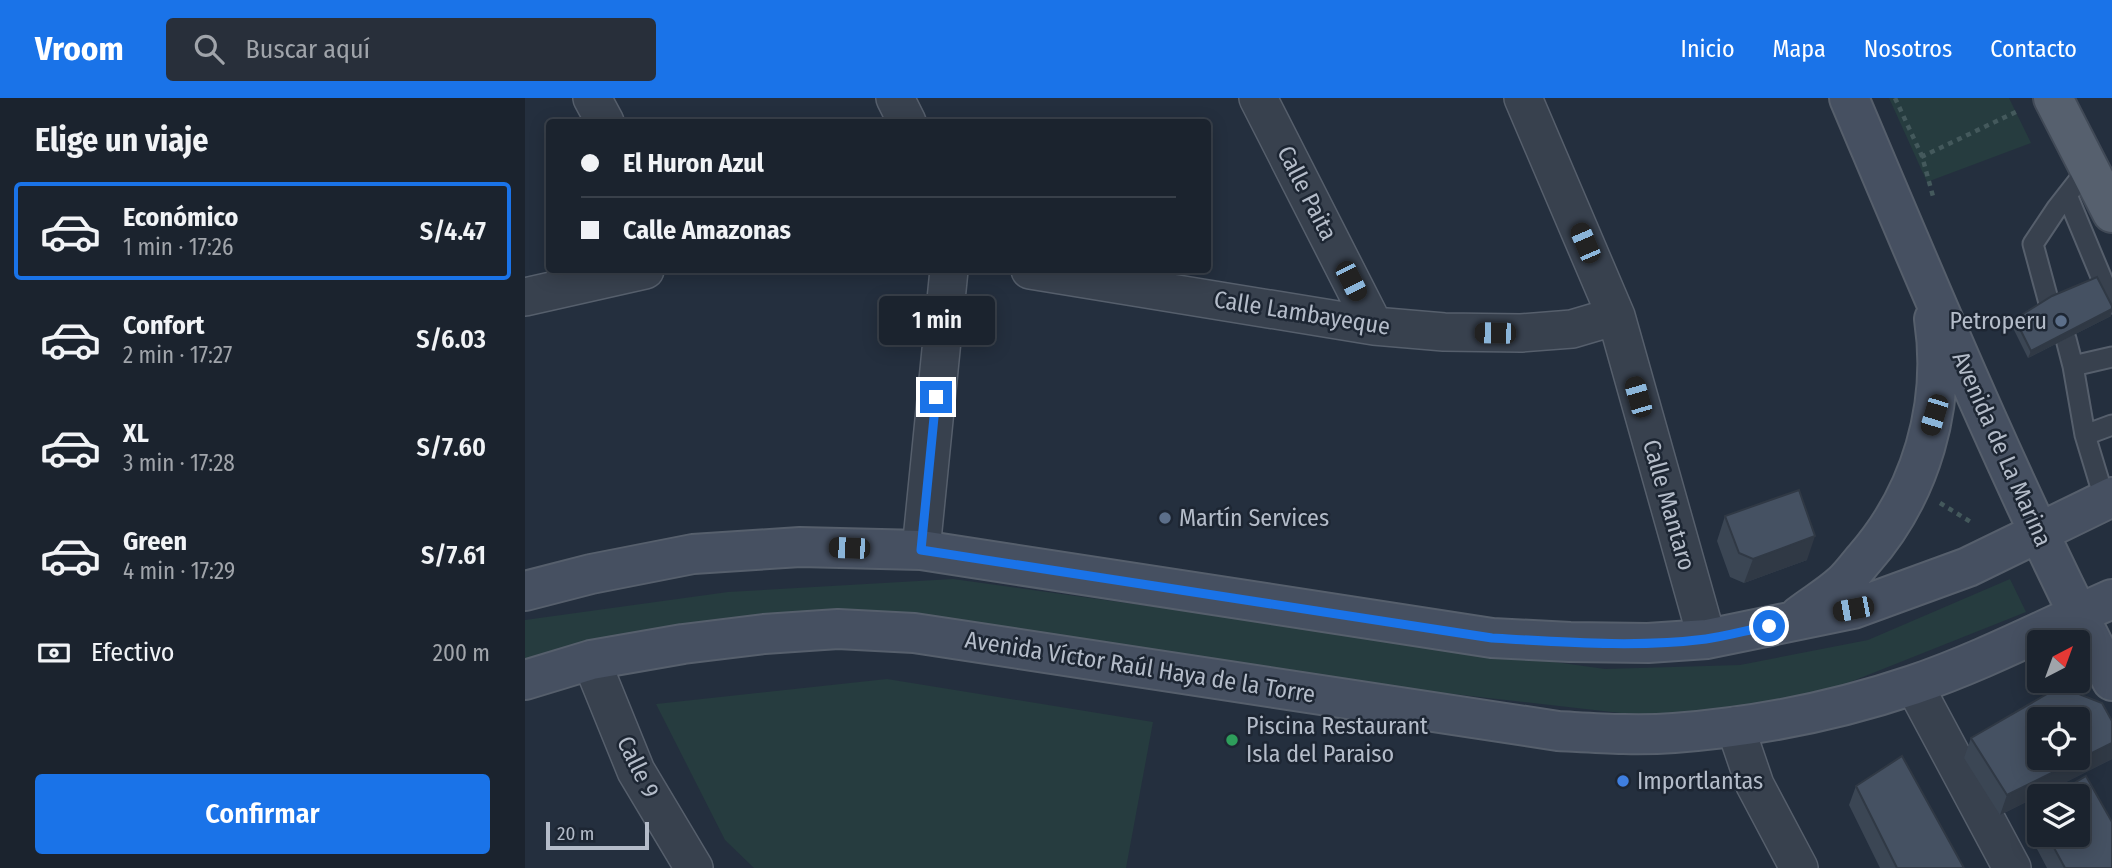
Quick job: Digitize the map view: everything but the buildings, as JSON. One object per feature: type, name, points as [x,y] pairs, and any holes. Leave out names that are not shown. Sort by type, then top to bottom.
[{"type":"main road","name":"Avenida de La Marina","points":[[1849,98],[1928,286],[2039,533],[2112,681]]},
{"type":"main road","points":[[2037,104],[2078,181],[2112,213]]},
{"type":"main road","points":[[1790,622],[1843,583],[1885,535],[1912,486],[1934,415],[1939,351],[1928,286]]},
{"type":"main road","points":[[525,591],[591,574],[693,554],[800,547],[921,550],[1492,638],[1648,643],[1707,639],[1853,609],[1968,567],[2109,499]]},
{"type":"main road","name":"Avenida Víctor Raúl Haya de la Torre","points":[[525,680],[591,660],[683,644],[764,634],[838,629],[914,633],[1557,731],[1674,733],[1735,726],[1832,709],[1914,685],[1999,650],[2112,598]]},
{"type":"street","points":[[593,98],[604,119]]},
{"type":"street","points":[[895,98],[906,119]]},
{"type":"street","name":"Calle Paita","points":[[1258,98],[1374,326]]},
{"type":"street","name":"Calle Mantaro","points":[[1523,98],[1615,316],[1707,639]]},
{"type":"street","points":[[525,297],[632,273]]},
{"type":"street","points":[[921,550],[949,273]]},
{"type":"street","name":"Calle Lambayeque","points":[[1048,273],[1374,326],[1444,332],[1521,333],[1573,329],[1615,316]]},
{"type":"street","name":"Calle 9","points":[[591,660],[636,771],[694,868]]},
{"type":"street","points":[[1914,685],[2012,868]]},
{"type":"street","points":[[1735,726],[1755,785],[1799,868]]},
{"type":"lane","points":[[2078,181],[2112,303]]},
{"type":"lane","points":[[2049,303],[2033,244],[2078,181]]},
{"type":"lane","points":[[2066,340],[2085,435],[2109,499]]},
{"type":"lane","points":[[2073,366],[2112,357]]},
{"type":"lane","points":[[2085,435],[2112,425]]},
{"type":"path","points":[[1882,175],[2037,104]]},
{"type":"green space","points":[[1889,98],[2009,98],[2031,143],[1927,182]]},
{"type":"green space","points":[[953,579],[1605,669],[1740,665],[1868,640],[2010,579],[2026,612],[1795,704],[1638,715],[1399,688],[1001,629],[525,673],[525,620],[728,592]]},
{"type":"green space","points":[[887,679],[1153,722],[1126,868],[754,868],[725,840],[656,704]]},
{"type":"place","name":"Petroperu","points":[[2061,321]]},
{"type":"place","name":"Martín Services","points":[[1165,518]]},
{"type":"place","name":"Piscina Restaurant Isla del Paraiso","points":[[1232,740]]},
{"type":"place","name":"Importlantas","points":[[1623,781]]},
{"type":"route","points":[[936,397],[921,550],[1492,638],[1648,643],[1707,639],[1769,626]]}]
